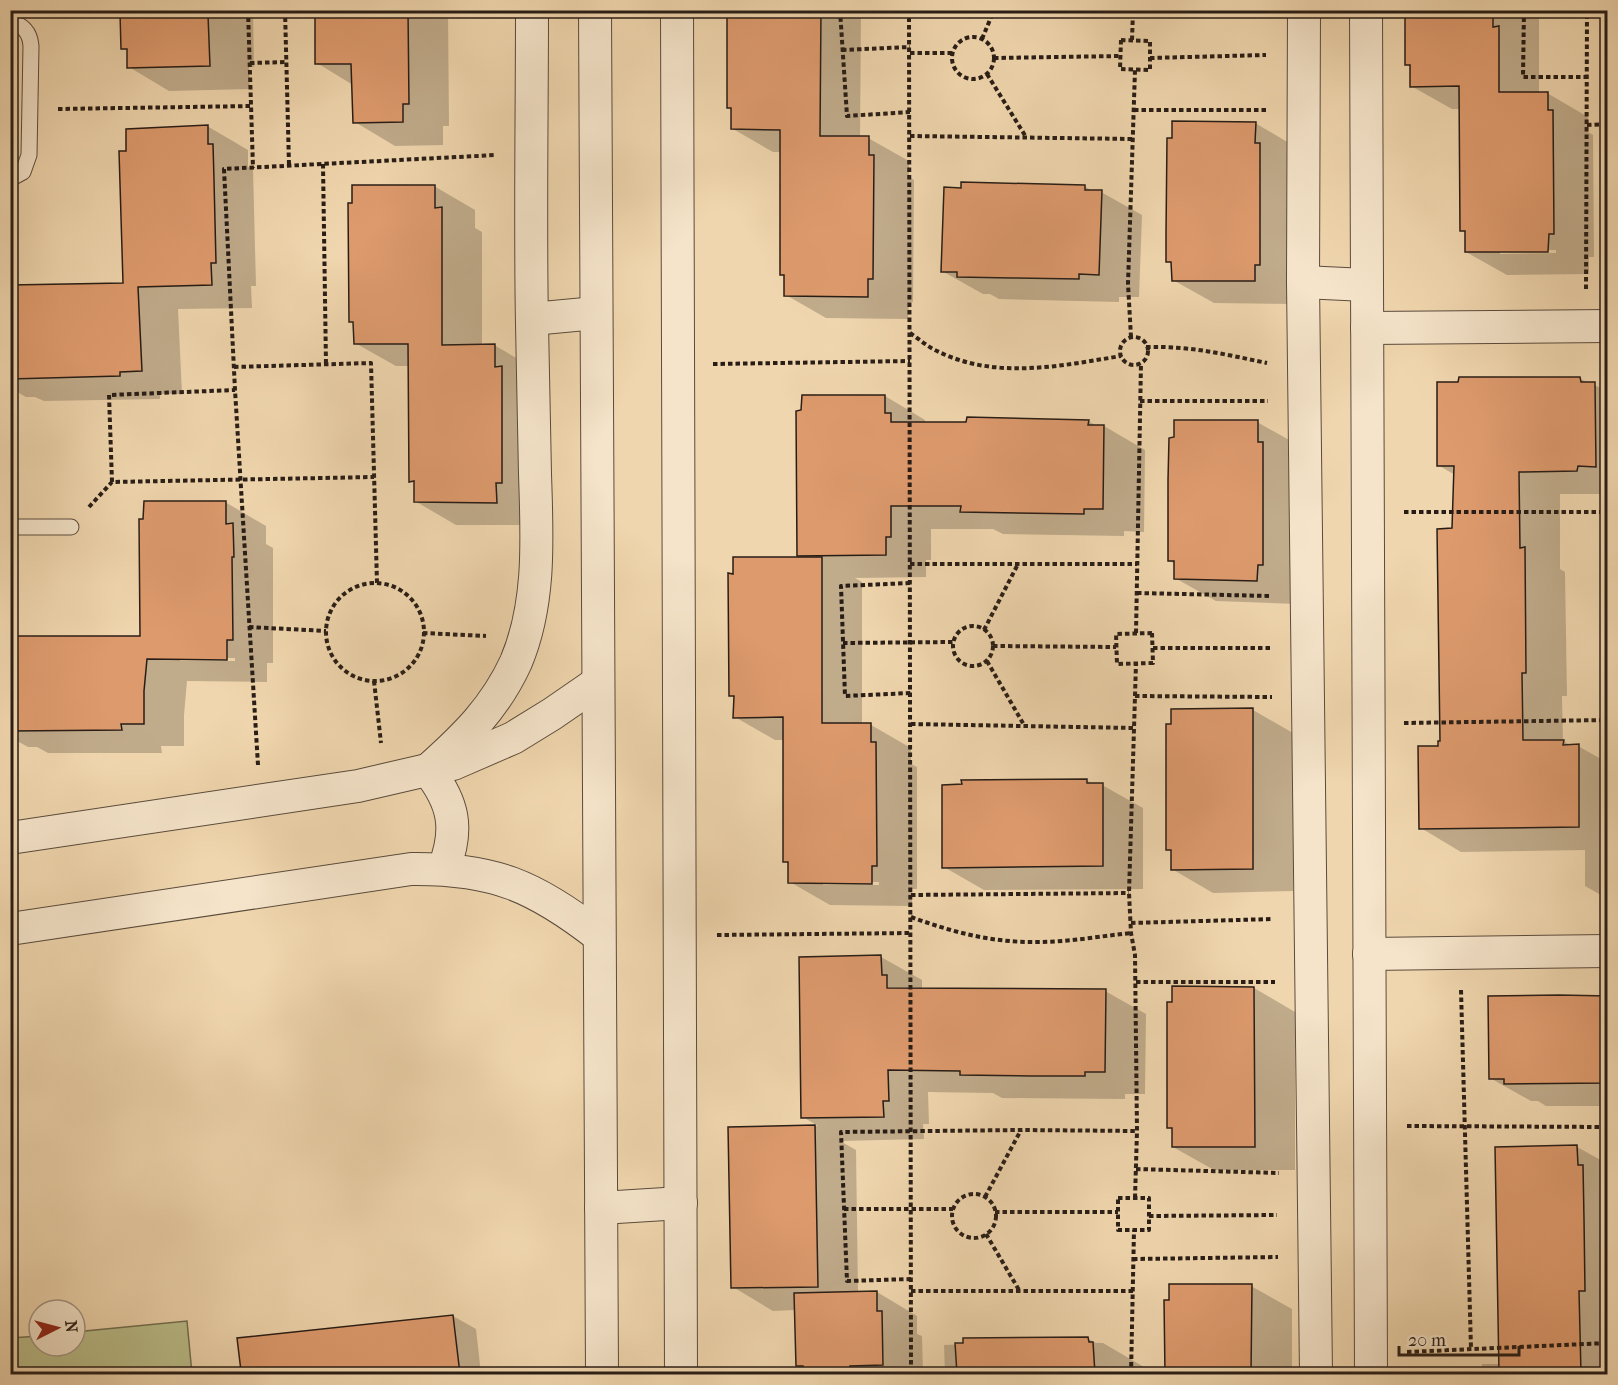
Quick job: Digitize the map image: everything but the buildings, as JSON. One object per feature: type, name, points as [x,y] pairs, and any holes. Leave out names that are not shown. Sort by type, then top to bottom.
[{"type":"street","points":[[428,770],[467,735],[487,711],[516,662],[534,588],[537,548],[532,319],[532,10]]},
{"type":"street","points":[[595,10],[602,1374]]},
{"type":"street","points":[[677,10],[681,1374]]},
{"type":"street","points":[[1304,10],[1304,282],[1316,1374]]},
{"type":"street","points":[[1366,10],[1371,1364]]},
{"type":"street","points":[[1304,282],[1366,285]]},
{"type":"street","points":[[532,319],[596,313]]},
{"type":"street","points":[[1366,328],[1597,326]]},
{"type":"street","points":[[10,838],[385,781],[453,764],[513,738],[597,683]]},
{"type":"street","points":[[428,770],[441,786],[450,805],[453,827],[452,848],[444,868]]},
{"type":"street","points":[[10,929],[411,869],[444,868],[500,878],[533,891],[565,909],[599,936]]},
{"type":"street","points":[[1369,954],[1608,951]]},
{"type":"street","points":[[601,1208],[681,1203]]},
{"type":"lane","points":[[10,22],[26,29],[31,37],[27,164],[23,172],[10,179]]},
{"type":"lane","points":[[10,527],[71,526]]},
{"type":"path","points":[[248,10],[253,168]]},
{"type":"path","points":[[285,10],[290,165]]},
{"type":"path","points":[[840,10],[847,116],[910,112]]},
{"type":"path","points":[[909,10],[911,1374]]},
{"type":"path","points":[[982,39],[994,10]]},
{"type":"path","points":[[1132,40],[1133,11],[1198,10]]},
{"type":"path","points":[[1524,10],[1523,77],[1587,77]]},
{"type":"path","points":[[1587,10],[1587,125],[1597,326]]},
{"type":"path","points":[[973,37],[982,39],[988,44],[994,58],[992,67],[987,74],[978,78],[970,79],[962,76],[955,70],[952,53],[956,44],[973,37]]},
{"type":"path","points":[[1121,40],[1150,41],[1150,70],[1120,69],[1120,56],[1121,40]]},
{"type":"path","points":[[842,50],[910,47]]},
{"type":"path","points":[[910,53],[952,53]]},
{"type":"path","points":[[1150,58],[1304,55]]},
{"type":"path","points":[[994,58],[1120,56]]},
{"type":"path","points":[[250,63],[287,63]]},
{"type":"path","points":[[1131,337],[1128,284],[1135,70]]},
{"type":"path","points":[[987,74],[1027,137]]},
{"type":"path","points":[[30,109],[252,106]]},
{"type":"path","points":[[1134,110],[1304,110]]},
{"type":"path","points":[[1587,125],[1608,124]]},
{"type":"path","points":[[910,136],[1133,140]]},
{"type":"path","points":[[260,801],[224,169],[532,153]]},
{"type":"path","points":[[323,164],[326,364]]},
{"type":"path","points":[[910,333],[936,351],[946,355],[966,362],[997,367],[1030,369],[1058,367],[1121,356]]},
{"type":"path","points":[[1131,337],[1145,342],[1146,347],[1148,350],[1146,357],[1141,363],[1134,365],[1126,362],[1121,356],[1120,348],[1131,337]]},
{"type":"path","points":[[1146,347],[1178,346],[1203,349],[1305,387]]},
{"type":"path","points":[[678,364],[910,361]]},
{"type":"path","points":[[234,367],[371,363],[377,583]]},
{"type":"path","points":[[1136,633],[1141,363]]},
{"type":"path","points":[[1140,401],[1305,387]]},
{"type":"path","points":[[71,526],[112,482],[109,395],[235,390]]},
{"type":"path","points":[[112,482],[374,477]]},
{"type":"path","points":[[1367,512],[1608,512]]},
{"type":"path","points":[[910,564],[1137,564]]},
{"type":"path","points":[[984,630],[1018,564]]},
{"type":"path","points":[[377,583],[392,586],[405,593],[415,604],[422,618],[423,633],[421,648],[414,662],[404,672],[390,679],[374,681],[359,679],[345,672],[331,654],[326,631],[328,615],[335,602],[347,591],[361,584],[377,583]]},
{"type":"path","points":[[910,583],[841,586],[845,696],[911,693]]},
{"type":"path","points":[[1137,593],[1307,597]]},
{"type":"path","points":[[975,626],[984,630],[989,634],[993,646],[992,654],[980,665],[971,667],[963,664],[953,651],[953,642],[957,633],[965,627],[975,626]]},
{"type":"path","points":[[249,627],[326,631]]},
{"type":"path","points":[[423,633],[523,639]]},
{"type":"path","points":[[1152,633],[1153,663],[1117,664],[1116,647],[1116,634],[1152,633]]},
{"type":"path","points":[[843,643],[953,642]]},
{"type":"path","points":[[993,646],[1116,647]]},
{"type":"path","points":[[1153,648],[1308,648]]},
{"type":"path","points":[[987,661],[1024,726]]},
{"type":"path","points":[[1135,1198],[1136,982],[1129,893],[1136,663]]},
{"type":"path","points":[[374,681],[385,781]]},
{"type":"path","points":[[1135,696],[1308,697]]},
{"type":"path","points":[[1368,724],[1608,720]]},
{"type":"path","points":[[910,724],[1134,728]]},
{"type":"path","points":[[911,895],[1129,893]]},
{"type":"path","points":[[911,917],[953,931],[1007,941],[1041,943],[1131,933]]},
{"type":"path","points":[[1131,923],[1310,918]]},
{"type":"path","points":[[680,935],[911,933]]},
{"type":"path","points":[[1460,953],[1471,1349]]},
{"type":"path","points":[[1136,982],[1312,982]]},
{"type":"path","points":[[1370,1125],[1608,1127]]},
{"type":"path","points":[[985,1197],[1021,1130]]},
{"type":"path","points":[[911,1279],[847,1281],[841,1132],[1137,1131]]},
{"type":"path","points":[[1136,1169],[1314,1174]]},
{"type":"path","points":[[976,1194],[985,1197],[992,1203],[995,1212],[992,1228],[986,1234],[968,1237],[955,1226],[952,1218],[953,1209],[966,1195],[976,1194]]},
{"type":"path","points":[[1118,1198],[1149,1198],[1149,1230],[1118,1230],[1118,1212],[1118,1198]]},
{"type":"path","points":[[844,1209],[953,1209]]},
{"type":"path","points":[[995,1212],[1118,1212]]},
{"type":"path","points":[[1149,1216],[1314,1214]]},
{"type":"path","points":[[1131,1374],[1134,1230]]},
{"type":"path","points":[[986,1234],[1020,1291]]},
{"type":"path","points":[[1133,1259],[1315,1257]]},
{"type":"path","points":[[911,1291],[1133,1291]]},
{"type":"path","points":[[1371,1364],[1471,1349],[1608,1343]]},
{"type":"green space","points":[[187,1321],[192,1374],[11,1374],[11,1338],[27,1337],[27,1358],[87,1358],[87,1331]]}]
